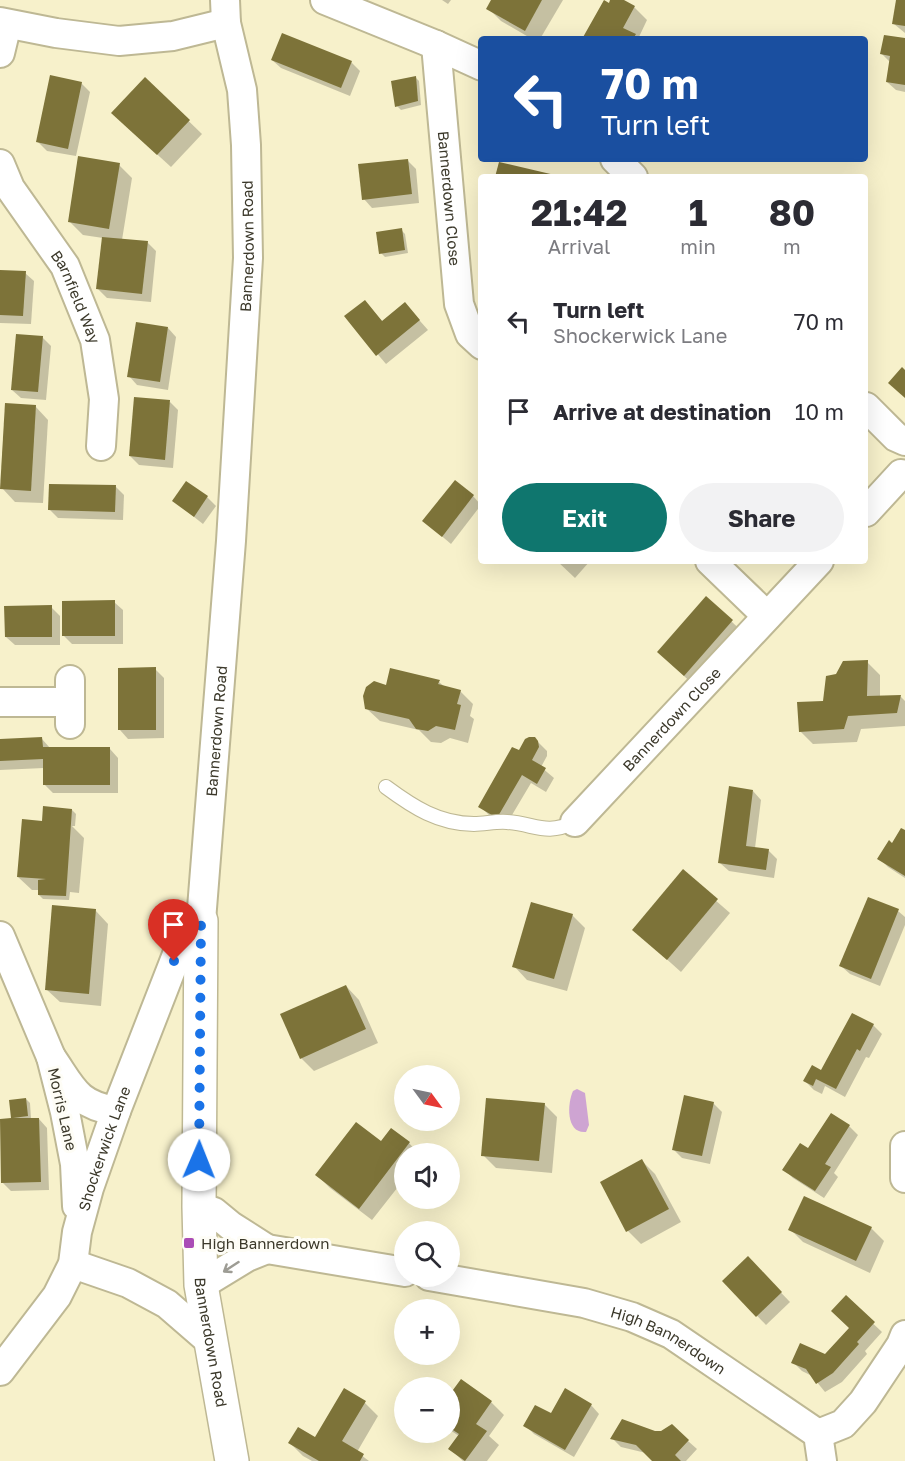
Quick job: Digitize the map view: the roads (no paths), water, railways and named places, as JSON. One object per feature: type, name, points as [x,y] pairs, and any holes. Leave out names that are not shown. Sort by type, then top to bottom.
[{"type":"street","points":[[325,0],[478,64]]},
{"type":"street","points":[[0,53],[3,23],[119,41],[173,36],[226,11]]},
{"type":"street","name":"Bannerdown Road","points":[[226,11],[242,90],[246,145],[248,258],[231,540],[201,921],[199,1207],[201,1286],[232,1461]]},
{"type":"street","name":"Bannerdown Close","points":[[436,45],[459,304],[470,334],[478,341]]},
{"type":"street","points":[[618,162],[630,174]]},
{"type":"street","name":"Barnfield Way","points":[[0,164],[10,188],[65,266],[95,340],[104,399],[101,446]]},
{"type":"street","points":[[868,409],[896,437],[905,441]]},
{"type":"street","points":[[868,510],[901,474]]},
{"type":"street","points":[[713,564],[767,616]]},
{"type":"street","name":"Bannerdown Close","points":[[574,822],[816,564]]},
{"type":"street","points":[[0,702],[70,702]]},
{"type":"street","name":"Shockerwick Lane","points":[[0,1371],[57,1296],[73,1264],[77,1232],[89,1188],[116,1112],[183,939],[201,921]]},
{"type":"street","name":"Morris Lane","points":[[0,936],[51,1057],[75,1164],[77,1232]]},
{"type":"street","name":"Morris Lane","points":[[51,1057],[79,1098],[99,1109],[116,1112]]},
{"type":"street","points":[[905,1146],[905,1178]]},
{"type":"street","points":[[199,1207],[214,1212],[267,1249],[394,1270]]},
{"type":"street","points":[[201,1286],[247,1257],[267,1249]]},
{"type":"street","points":[[73,1264],[128,1283],[167,1304],[212,1343]]},
{"type":"street","name":"High Bannerdown","points":[[460,1281],[584,1303],[632,1317],[671,1334],[820,1448],[863,1402],[901,1345],[905,1335]]},
{"type":"lane","points":[[386,787],[416,809],[445,821],[474,824],[506,822],[541,829],[560,829],[574,822]]},
{"type":"place","name":"High Bannerdown","points":[[189,1243]]}]
